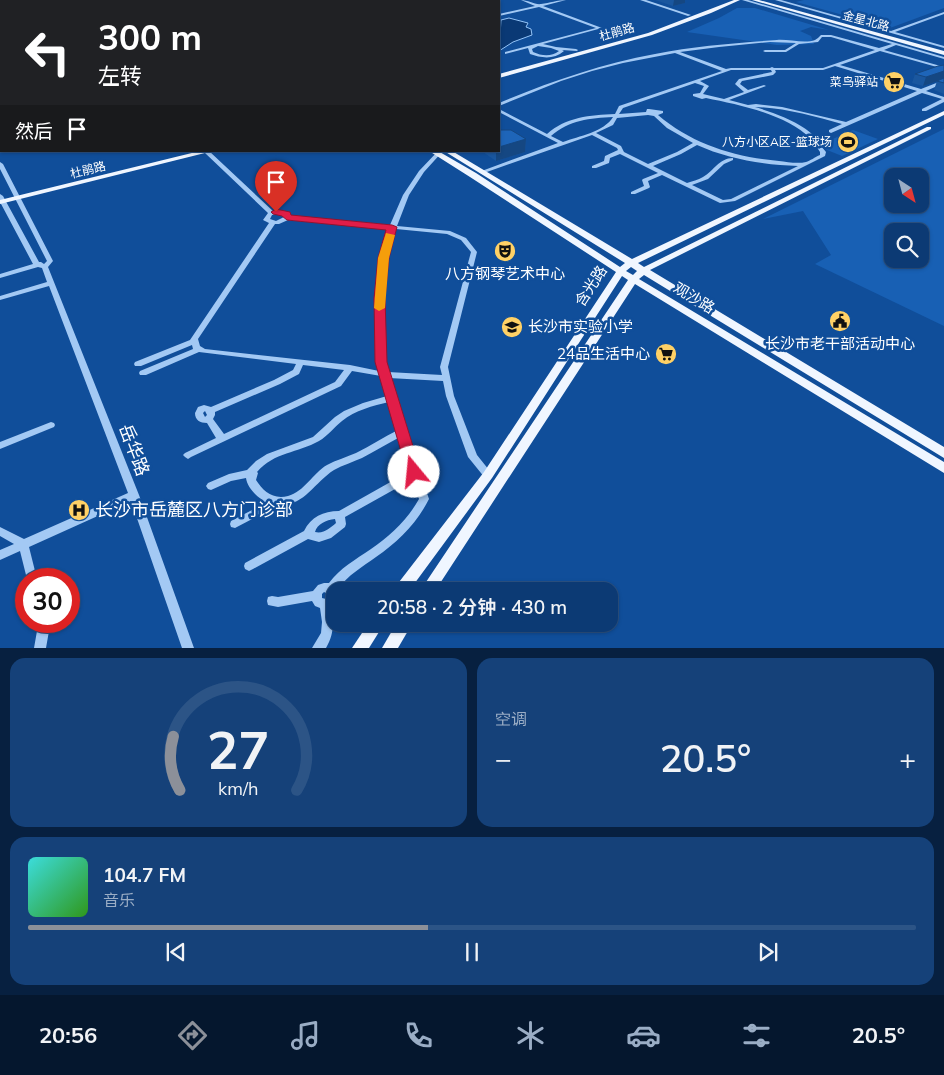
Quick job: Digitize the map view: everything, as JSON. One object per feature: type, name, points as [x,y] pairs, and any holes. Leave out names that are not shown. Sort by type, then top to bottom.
[{"type":"main road","name":"杜鹃路","points":[[500,72],[661,27],[725,0]]},
{"type":"main road","name":"杜鹃路","points":[[500,76],[656,32],[709,14],[738,0]]},
{"type":"main road","name":"金星北路","points":[[754,0],[944,50]]},
{"type":"main road","name":"金星北路","points":[[765,0],[944,50]]},
{"type":"main road","name":"含光路","points":[[408,582],[488,476],[621,271],[629,264],[944,113]]},
{"type":"main road","points":[[433,582],[634,279],[642,271],[944,120]]},
{"type":"main road","name":"杜鹃路","points":[[18,195],[185,152]]},
{"type":"main road","name":"杜鹃路","points":[[1,199],[209,152]]},
{"type":"main road","name":"观沙路","points":[[439,152],[482,172],[629,264],[944,453]]},
{"type":"main road","name":"观沙路","points":[[439,152],[621,271],[944,468]]},
{"type":"main road","points":[[360,648],[371,632]]},
{"type":"main road","points":[[389,648],[400,632]]},
{"type":"street","points":[[500,55],[600,28],[523,0]]},
{"type":"street","points":[[500,15],[564,0]]},
{"type":"street","points":[[642,0],[690,15]]},
{"type":"street","points":[[744,0],[944,58]]},
{"type":"street","points":[[777,0],[892,32],[944,50]]},
{"type":"street","points":[[892,32],[944,12]]},
{"type":"street","points":[[500,105],[542,85],[594,68],[674,51],[735,44],[801,43],[817,41],[821,36],[832,36],[944,68]]},
{"type":"street","points":[[506,53],[558,56],[562,51],[554,43],[560,38]]},
{"type":"street","points":[[765,51],[786,51],[801,43]]},
{"type":"street","points":[[482,172],[592,133],[611,124],[622,107],[727,71],[742,68],[822,69],[896,44]]},
{"type":"street","points":[[532,46],[576,50]]},
{"type":"street","points":[[532,46],[529,50],[536,58],[535,62]]},
{"type":"street","points":[[674,51],[727,71]]},
{"type":"street","points":[[836,65],[944,99]]},
{"type":"street","points":[[748,92],[739,88],[737,84],[740,80],[771,74],[774,72],[772,68]]},
{"type":"street","points":[[704,95],[710,89],[712,76]]},
{"type":"street","points":[[695,81],[707,86],[704,95]]},
{"type":"street","points":[[831,131],[944,81]]},
{"type":"street","points":[[726,100],[764,86]]},
{"type":"street","points":[[592,133],[618,146],[621,151],[648,166],[718,201],[728,202],[816,160],[823,152],[813,138],[783,119],[748,106],[704,95]]},
{"type":"street","points":[[924,110],[944,99]]},
{"type":"street","points":[[748,106],[760,104],[784,110],[800,111],[814,117],[846,124]]},
{"type":"street","points":[[500,111],[561,143]]},
{"type":"street","points":[[548,136],[558,127],[580,118],[651,113],[670,128],[698,142],[744,157],[776,163],[807,164]]},
{"type":"street","points":[[648,166],[679,153],[698,142]]},
{"type":"street","points":[[594,167],[607,162],[607,157],[621,151]]},
{"type":"street","points":[[209,152],[271,213]]},
{"type":"street","points":[[336,582],[346,569],[386,543],[419,509],[424,499],[381,362],[379,298],[384,258],[392,227],[415,179],[439,152]]},
{"type":"street","points":[[687,185],[706,178],[722,163],[731,159]]},
{"type":"street","name":"岳华路","points":[[0,164],[18,195],[134,495],[188,648]]},
{"type":"street","points":[[634,193],[647,187],[645,180],[662,173]]},
{"type":"street","name":"岳华路","points":[[1,199],[44,264]]},
{"type":"street","points":[[287,218],[286,214],[282,212],[271,213],[266,217],[266,220],[273,222],[283,221],[287,218],[448,232],[462,236],[474,252],[444,367],[450,396],[473,457],[488,476]]},
{"type":"street","points":[[143,373],[197,345],[221,297],[273,222]]},
{"type":"street","points":[[0,276],[44,264]]},
{"type":"street","points":[[0,298],[52,283]]},
{"type":"street","points":[[197,345],[203,351],[350,368],[384,374],[447,378]]},
{"type":"street","points":[[138,364],[197,345]]},
{"type":"street","points":[[222,439],[210,414],[296,372],[301,362]]},
{"type":"street","points":[[188,455],[338,384],[350,368]]},
{"type":"street","points":[[391,398],[342,416],[317,438],[265,458],[254,468],[252,477],[255,488],[266,498],[282,501],[297,496],[306,491],[323,473],[336,464],[355,457],[402,432]]},
{"type":"street","points":[[0,446],[51,425]]},
{"type":"street","points":[[211,486],[229,478],[253,473]]},
{"type":"street","points":[[249,566],[310,533],[313,523],[323,517],[332,514],[340,515],[415,473]]},
{"type":"street","points":[[0,556],[134,495]]},
{"type":"street","points":[[235,524],[258,512],[266,498]]},
{"type":"street","points":[[310,533],[315,538],[324,536],[341,524],[340,515]]},
{"type":"street","points":[[0,531],[23,544],[29,568]]},
{"type":"street","points":[[272,601],[278,602],[316,595],[326,588]]},
{"type":"street","points":[[316,595],[316,600],[320,604],[325,605],[328,621],[327,634],[318,648]]},
{"type":"street","points":[[40,648],[43,633]]},
{"type":"shaded area","points":[[804,0],[944,0],[944,8],[890,28],[796,2]]},
{"type":"shaded area","points":[[737,8],[755,8],[829,30],[811,27],[800,31],[811,36],[814,44],[777,45],[687,32]]},
{"type":"shaded area","points":[[509,18],[528,23],[526,27],[531,29],[532,35],[513,42],[500,50],[501,20]]},
{"type":"shaded area","points":[[944,129],[944,326],[815,264],[831,255],[803,211],[763,219]]},
{"type":"shaded area","name":"八方小区A区-篮球场","points":[[853,130],[878,139],[842,156],[817,146]]},
{"type":"building","points":[[944,65],[944,71],[926,77],[915,74],[938,66]]},
{"type":"building","points":[[944,78],[944,83],[937,81]]},
{"type":"building","points":[[500,130],[511,130],[526,139],[500,147]]},
{"type":"slow traffic","points":[[379,308],[384,258],[390,235]]},
{"type":"place","name":"菜鸟驿站","points":[[894,82]]},
{"type":"place","name":"八方小区A区-篮球场","points":[[848,142]]},
{"type":"place","name":"八方钢琴艺术中心","points":[[505,251]]},
{"type":"place","name":"长沙市老干部活动中心","points":[[840,321]]},
{"type":"place","name":"长沙市实验小学","points":[[512,327]]},
{"type":"place","name":"24品生活中心","points":[[666,354]]},
{"type":"place","name":"长沙市岳麓区八方门诊部","points":[[79,510]]},
{"type":"route","points":[[276,212],[286,214],[287,218],[392,227],[384,258],[379,298],[381,362],[414,472]]}]
